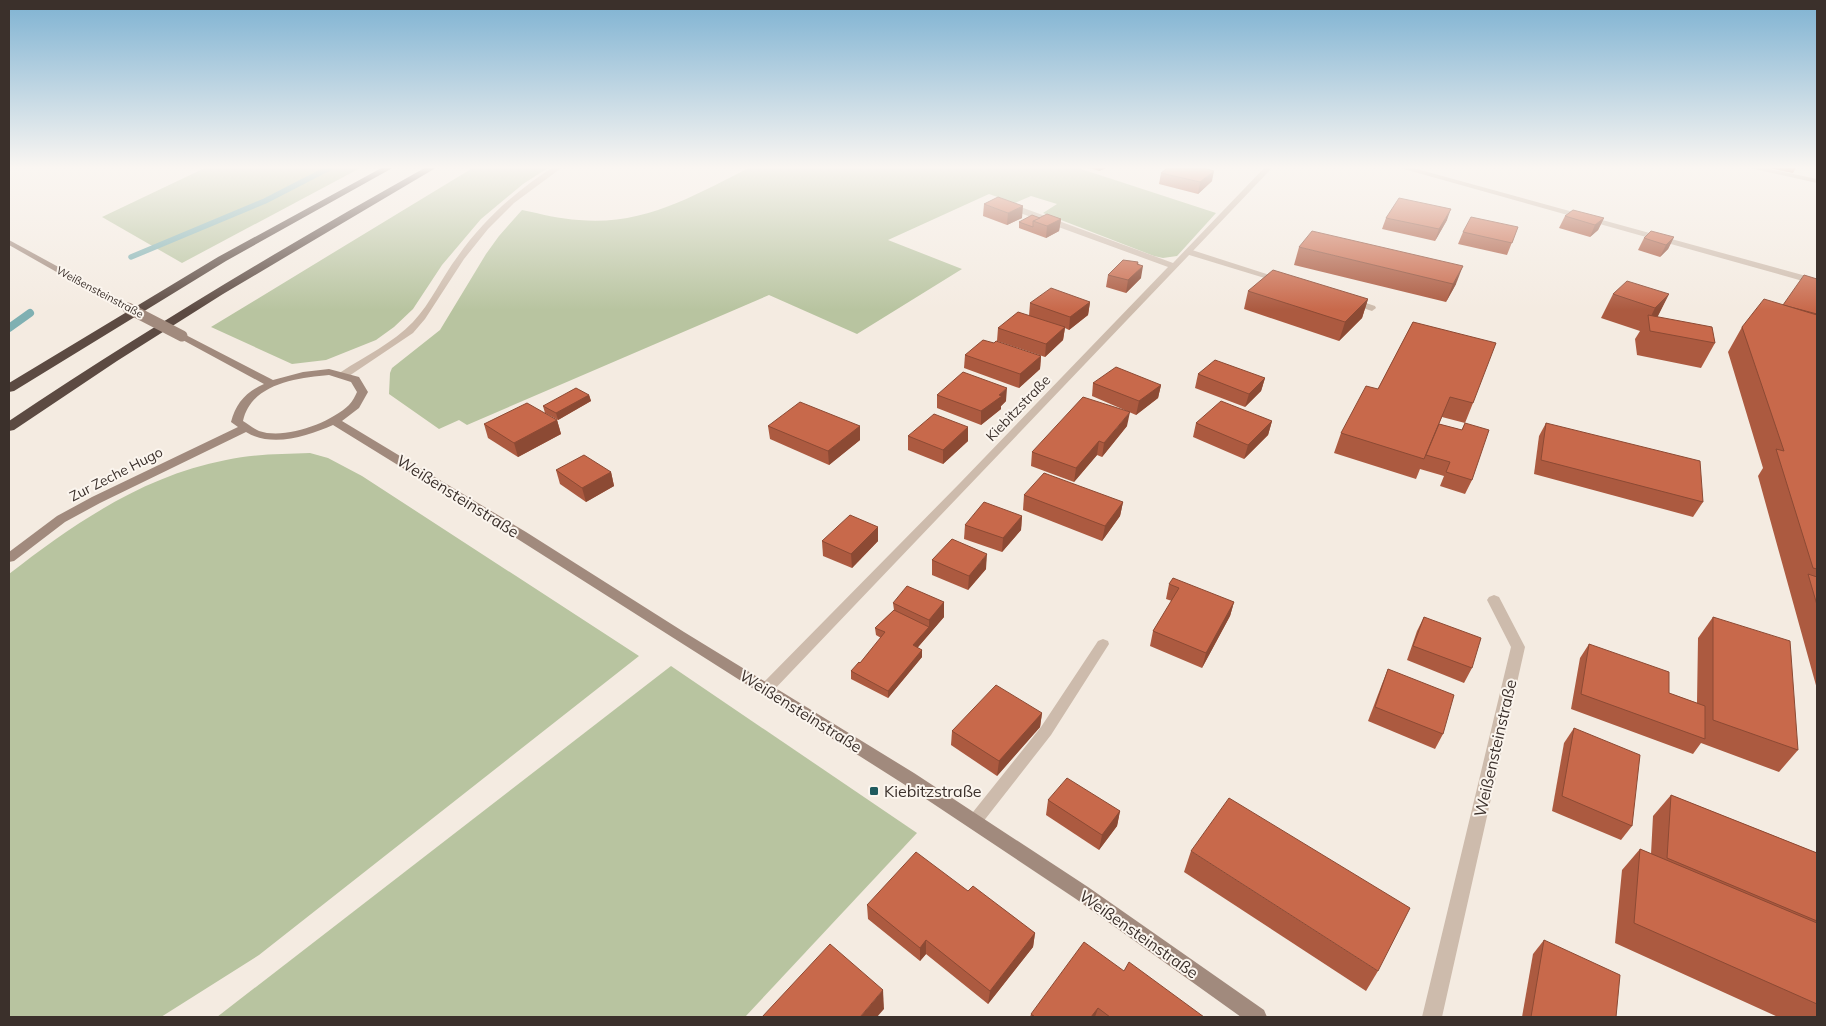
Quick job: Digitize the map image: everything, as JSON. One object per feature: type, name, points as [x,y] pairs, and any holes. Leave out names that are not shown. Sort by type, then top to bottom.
[{"type":"highway","points":[[9,388],[222,259],[304,214]]},
{"type":"highway","points":[[9,427],[186,312],[349,214]]},
{"type":"street","points":[[345,374],[416,324],[478,234],[497,214]]},
{"type":"street","points":[[1033,214],[1174,266]]},
{"type":"street","name":"Kiebitzstraße","points":[[765,690],[963,488],[1225,214]]},
{"type":"street","points":[[1570,214],[1817,282]]},
{"type":"street","name":"Weißensteinstraße","points":[[9,242],[116,302],[272,384]]},
{"type":"street","points":[[329,372],[345,374],[356,378],[362,385],[363,393],[354,407],[334,421],[315,429],[274,436],[257,434],[244,429],[237,422],[238,412],[244,402],[256,392],[272,384],[310,373],[329,372]]},
{"type":"street","name":"Weißensteinstraße","points":[[334,421],[521,535],[974,822],[1082,894],[1257,1017]]},
{"type":"street","name":"Zur Zeche Hugo","points":[[9,558],[61,519],[96,500],[244,429]]},
{"type":"street","name":"Weißensteinstraße","points":[[1432,1017],[1518,647],[1494,600]]},
{"type":"lane","points":[[1189,252],[1290,283]]},
{"type":"lane","points":[[1345,299],[1372,308]]},
{"type":"lane","points":[[974,822],[1046,732],[1103,644]]},
{"type":"green space","points":[[109,214],[274,214],[182,263],[102,217]]},
{"type":"green space","points":[[397,214],[487,214],[442,265],[413,309],[394,327],[376,340],[326,360],[292,364],[211,327]]},
{"type":"green space","points":[[519,214],[542,214],[579,220],[603,221],[644,214],[945,214],[888,240],[962,269],[857,334],[769,295],[467,425],[459,420],[439,429],[389,394],[392,368],[440,330],[486,254]]},
{"type":"green space","points":[[1045,214],[1215,214],[1177,256],[1163,258]]},
{"type":"green space","points":[[310,453],[328,458],[362,476],[639,656],[259,955],[161,1017],[9,1017],[9,574],[85,520],[111,504],[166,477],[196,467],[237,458]]},
{"type":"green space","points":[[671,666],[917,833],[745,1017],[217,1017]]},
{"type":"building","points":[[1047,214],[1061,219],[1047,226],[1033,221]]},
{"type":"building","points":[[1389,214],[1448,214],[1439,229],[1386,218]]},
{"type":"building","points":[[1568,214],[1588,214],[1604,218],[1595,225],[1565,216]]},
{"type":"building","points":[[1032,215],[1040,218],[1033,221],[1033,227],[1019,222]]},
{"type":"building","points":[[1471,217],[1518,227],[1512,243],[1463,232]]},
{"type":"building","points":[[1312,231],[1463,266],[1453,284],[1299,247]]},
{"type":"building","points":[[1651,231],[1674,237],[1666,245],[1644,238]]},
{"type":"building","points":[[1123,260],[1138,262],[1137,264],[1143,266],[1128,280],[1108,275]]},
{"type":"building","points":[[1273,270],[1368,299],[1345,322],[1248,291]]},
{"type":"building","points":[[1804,275],[1817,279],[1817,314],[1783,305]]},
{"type":"building","points":[[1627,281],[1669,294],[1655,308],[1613,294]]},
{"type":"building","points":[[1051,288],[1090,302],[1070,317],[1030,303]]},
{"type":"building","points":[[1764,299],[1817,315],[1817,569],[1813,568],[1776,449],[1784,451],[1742,327]]},
{"type":"building","points":[[1018,312],[1065,327],[1046,344],[998,328]]},
{"type":"building","points":[[1648,315],[1712,327],[1715,343],[1650,331]]},
{"type":"building","points":[[1413,322],[1496,343],[1473,403],[1450,397],[1424,459],[1341,433],[1366,386],[1378,389]]},
{"type":"building","points":[[983,340],[994,343],[996,341],[1041,356],[1020,374],[965,355]]},
{"type":"building","points":[[1215,360],[1265,378],[1249,394],[1198,374]]},
{"type":"building","points":[[1116,367],[1161,385],[1139,401],[1093,383]]},
{"type":"building","points":[[963,372],[1007,388],[999,395],[1002,396],[981,411],[937,395]]},
{"type":"building","points":[[576,388],[589,395],[556,413],[543,406]]},
{"type":"building","points":[[1083,397],[1130,412],[1104,443],[1099,441],[1076,468],[1032,452]]},
{"type":"building","points":[[1221,401],[1272,421],[1248,445],[1196,423]]},
{"type":"building","points":[[800,402],[860,426],[828,451],[768,426]]},
{"type":"building","points":[[527,403],[557,420],[514,443],[484,424]]},
{"type":"building","points":[[934,414],[968,427],[943,450],[908,436]]},
{"type":"building","points":[[1465,423],[1489,430],[1472,480],[1446,472],[1450,462],[1426,455],[1439,424],[1462,430]]},
{"type":"building","points":[[1546,423],[1700,461],[1703,502],[1541,460]]},
{"type":"building","points":[[584,455],[611,472],[582,488],[556,470]]},
{"type":"building","points":[[1044,473],[1123,502],[1105,526],[1024,495]]},
{"type":"building","points":[[984,502],[1022,516],[1003,538],[965,525]]},
{"type":"building","points":[[850,515],[878,527],[851,554],[822,541]]},
{"type":"building","points":[[952,539],[987,554],[969,576],[932,560]]},
{"type":"building","points":[[1808,574],[1817,577],[1817,605]]},
{"type":"building","points":[[1173,578],[1234,602],[1206,653],[1153,631],[1179,588],[1169,584]]},
{"type":"building","points":[[907,586],[944,602],[929,620],[893,603]]},
{"type":"building","points":[[894,610],[929,627],[913,645],[922,650],[888,691],[851,671],[860,663],[885,632],[875,628]]},
{"type":"building","points":[[1424,617],[1481,638],[1472,668],[1413,646]]},
{"type":"building","points":[[1713,617],[1790,641],[1798,750],[1713,720]]},
{"type":"building","points":[[1589,644],[1669,672],[1669,693],[1705,706],[1705,739],[1581,694]]},
{"type":"building","points":[[1388,669],[1454,695],[1443,734],[1375,707]]},
{"type":"building","points":[[996,685],[1042,713],[999,761],[952,731]]},
{"type":"building","points":[[1574,728],[1640,755],[1632,826],[1562,796]]},
{"type":"building","points":[[1067,778],[1120,811],[1102,835],[1048,800]]},
{"type":"building","points":[[1671,795],[1817,853],[1817,921],[1667,858]]},
{"type":"building","points":[[1229,798],[1410,908],[1378,971],[1191,851]]},
{"type":"building","points":[[1640,849],[1817,923],[1817,1004],[1634,923]]},
{"type":"building","points":[[916,852],[968,891],[973,886],[1035,933],[990,991],[926,940],[920,948],[867,905]]},
{"type":"building","points":[[1544,940],[1620,975],[1616,1017],[1531,1017]]},
{"type":"building","points":[[1084,942],[1124,971],[1129,962],[1204,1017],[1110,1017],[1098,1008],[1091,1017],[1035,1017],[1031,1014]]},
{"type":"building","points":[[830,944],[883,990],[860,1017],[762,1017]]},
{"type":"waterway","points":[[131,257],[234,214]]},
{"type":"waterway","points":[[9,328],[30,313]]},
{"type":"place","name":"Kiebitzstraße","points":[[874,791]]}]
